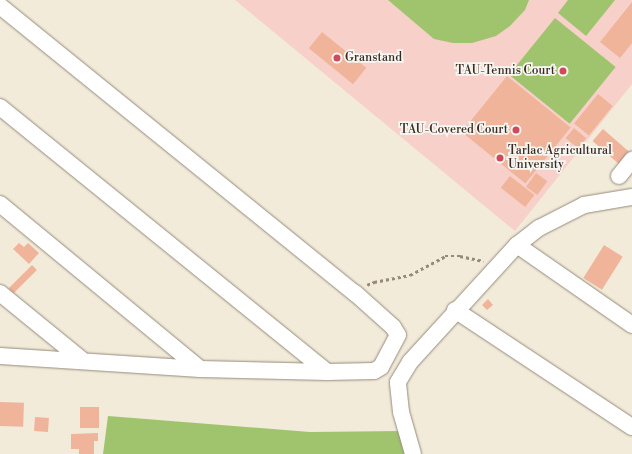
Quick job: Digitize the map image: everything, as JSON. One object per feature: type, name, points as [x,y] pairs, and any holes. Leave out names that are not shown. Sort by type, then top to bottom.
[{"type":"street","points":[[0,6],[355,293],[394,328],[398,335],[377,370],[327,372],[200,369],[0,356]]},
{"type":"street","points":[[0,107],[327,372]]},
{"type":"street","points":[[619,176],[632,160]]},
{"type":"street","points":[[413,454],[401,412],[398,382],[410,362],[455,310],[517,246],[562,215],[592,203],[630,199]]},
{"type":"street","points":[[0,204],[200,369]]},
{"type":"street","points":[[517,246],[632,325]]},
{"type":"street","points":[[0,293],[80,360]]},
{"type":"street","points":[[455,310],[632,427]]},
{"type":"path","points":[[355,293],[374,282],[410,274],[445,256],[475,258],[497,266]]},
{"type":"shaded area","name":"Tarlac Agricultural University","points":[[235,0],[632,0],[632,84],[515,231]]},
{"type":"green space","points":[[388,0],[529,0],[525,10],[510,26],[496,36],[472,43],[453,43],[434,39]]},
{"type":"green space","points":[[568,0],[615,0],[586,36],[558,13]]},
{"type":"green space","name":"TAU-Tennis Court","points":[[555,18],[616,67],[570,124],[509,75]]},
{"type":"green space","points":[[108,416],[310,432],[402,431],[408,454],[103,454]]},
{"type":"building","points":[[632,2],[632,43],[620,58],[600,42]]},
{"type":"building","name":"Granstand","points":[[322,32],[366,68],[353,84],[309,48]]},
{"type":"building","name":"TAU-Covered Court","points":[[507,76],[571,128],[525,184],[462,132]]},
{"type":"building","points":[[598,94],[613,106],[589,135],[574,124]]},
{"type":"building","points":[[574,128],[586,138],[578,148],[566,138]]},
{"type":"building","points":[[603,129],[629,152],[619,164],[593,141]]},
{"type":"building","points":[[536,173],[547,181],[537,195],[526,187]]},
{"type":"building","points":[[510,176],[534,195],[525,207],[501,188]]},
{"type":"building","points":[[19,243],[24,247],[28,243],[39,253],[29,264],[13,249]]},
{"type":"building","points":[[604,245],[623,257],[602,290],[583,278]]},
{"type":"building","points":[[32,265],[37,270],[14,293],[9,288]]},
{"type":"building","points":[[488,299],[493,305],[487,310],[482,305]]},
{"type":"building","points":[[0,402],[24,403],[23,427],[0,426]]},
{"type":"building","points":[[80,407],[99,407],[99,428],[80,428]]},
{"type":"building","points":[[35,417],[49,418],[48,432],[34,431]]},
{"type":"building","points":[[98,433],[98,441],[94,441],[94,454],[79,454],[79,449],[71,449],[71,434]]},
{"type":"place","name":"Granstand","points":[[337,58]]},
{"type":"place","name":"TAU-Tennis Court","points":[[563,71]]},
{"type":"place","name":"TAU-Covered Court","points":[[516,130]]},
{"type":"place","name":"Tarlac Agricultural University","points":[[500,158]]}]
